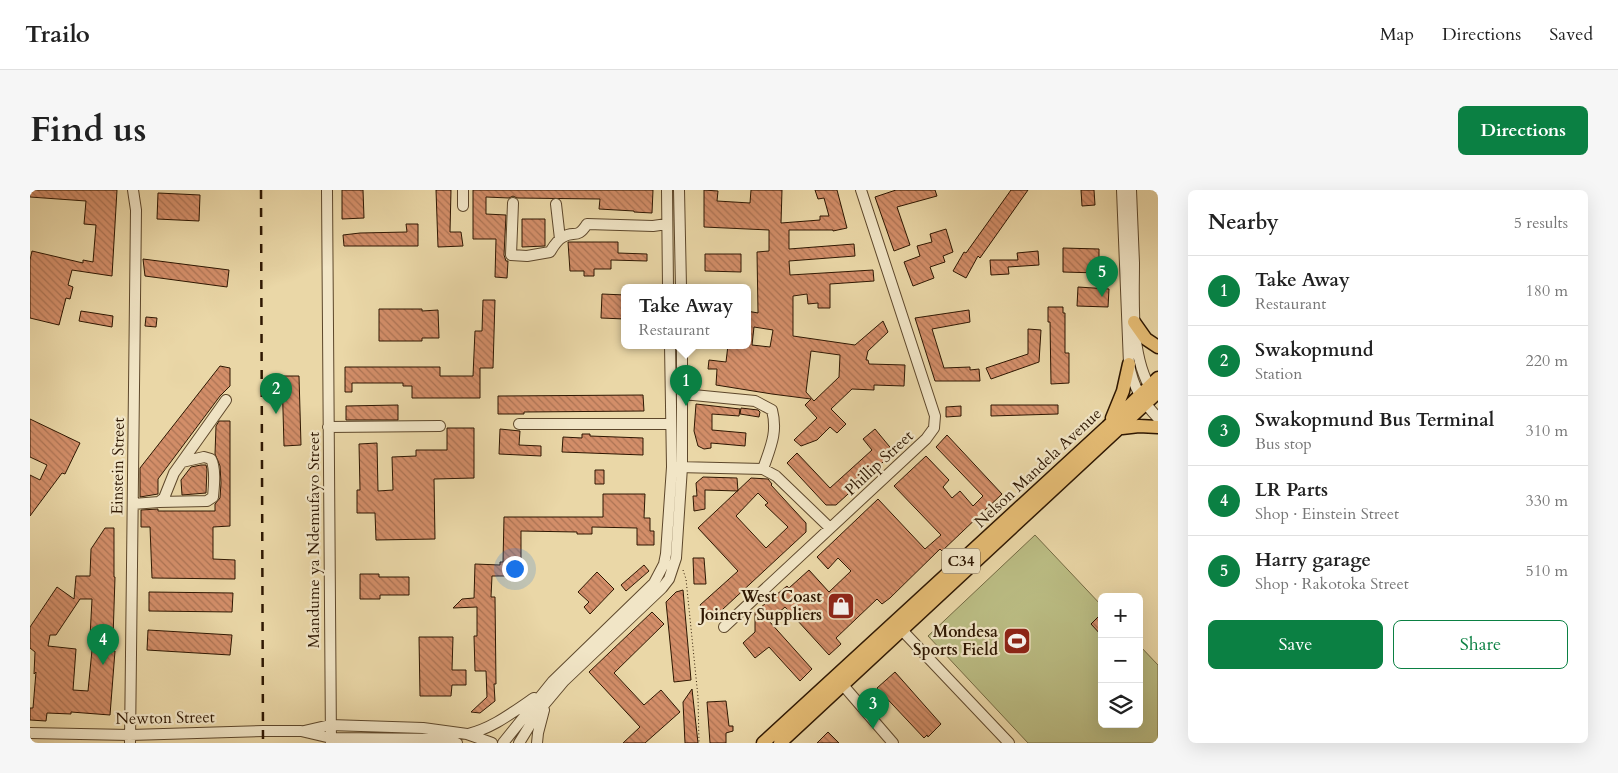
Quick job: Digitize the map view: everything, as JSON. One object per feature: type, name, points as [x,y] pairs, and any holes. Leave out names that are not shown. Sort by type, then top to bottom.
[{"type":"main road","points":[[1134,322],[1146,339],[1158,347]]},
{"type":"main road","points":[[1108,427],[1119,405],[1129,364]]},
{"type":"main road","name":"Nelson Mandela Avenue","points":[[780,743],[842,684],[898,626],[1108,427],[1156,391]]},
{"type":"main road","name":"Nelson Mandela Avenue","points":[[763,743],[1122,428],[1142,400]]},
{"type":"main road","points":[[1122,428],[1139,426],[1158,427]]},
{"type":"street","name":"Einstein Street","points":[[130,739],[136,210],[133,190]]},
{"type":"street","name":"Mandume ya Ndemufayo Street","points":[[327,190],[331,741]]},
{"type":"street","points":[[463,206],[464,190]]},
{"type":"street","points":[[667,190],[668,284]]},
{"type":"street","points":[[679,190],[680,284]]},
{"type":"street","name":"Phillip Street","points":[[724,627],[926,439],[934,428],[935,416],[861,190]]},
{"type":"street","points":[[1122,190],[1129,364],[1132,379],[1142,400],[1158,418]]},
{"type":"street","points":[[1131,190],[1134,322],[1138,352],[1156,391]]},
{"type":"street","points":[[512,203],[510,255],[527,256],[550,252],[565,235],[576,235],[587,224],[653,226],[667,224]]},
{"type":"street","points":[[556,204],[560,239]]},
{"type":"street","points":[[467,734],[477,732],[492,725],[544,697],[564,681],[662,588],[669,579],[676,558],[677,467],[671,424],[670,349]]},
{"type":"street","points":[[503,743],[544,697],[654,583],[664,564],[677,467],[683,394],[682,349]]},
{"type":"street","points":[[683,394],[755,402],[772,410],[776,424],[763,469]]},
{"type":"street","points":[[158,502],[164,498],[174,473],[226,400]]},
{"type":"street","points":[[519,424],[671,424]]},
{"type":"street","points":[[328,427],[440,426]]},
{"type":"street","points":[[133,504],[207,501],[212,497],[214,476],[211,459],[196,458],[182,462]]},
{"type":"street","points":[[677,467],[763,469],[776,476],[830,528]]},
{"type":"street","points":[[898,626],[1009,743]]},
{"type":"street","points":[[842,684],[893,743]]},
{"type":"street","points":[[519,743],[538,712],[544,697]]},
{"type":"street","points":[[538,743],[544,697]]},
{"type":"street","points":[[330,725],[423,728],[467,734],[492,743]]},
{"type":"street","name":"Newton Street","points":[[30,733],[130,739],[263,731],[301,731],[330,725]]},
{"type":"street","name":"Newton Street","points":[[301,731],[331,741]]},
{"type":"street","points":[[331,741],[443,739],[457,743]]},
{"type":"path","points":[[676,558],[684,571],[686,579],[698,697],[699,743]]},
{"type":"green space","name":"Mondesa Sports Field","points":[[1035,535],[1098,602],[1098,728],[1143,728],[1143,649],[1158,665],[1158,743],[1028,743],[928,636]]},
{"type":"building","points":[[30,190],[117,190],[112,276],[72,270],[68,285],[73,287],[70,299],[66,298],[59,325],[30,318],[30,260],[32,251],[83,263],[83,260],[93,262],[96,225],[84,224],[86,201],[30,197]]},
{"type":"building","points":[[342,190],[363,190],[364,218],[342,219]]},
{"type":"building","points":[[436,190],[451,190],[450,232],[461,232],[463,246],[438,247]]},
{"type":"building","points":[[473,190],[653,190],[652,213],[599,209],[600,199],[486,197],[486,214],[506,215],[504,255],[506,261],[508,261],[507,278],[495,277],[496,239],[473,239]]},
{"type":"building","points":[[704,190],[718,191],[717,201],[750,203],[751,190],[782,190],[781,223],[820,220],[820,216],[829,216],[824,198],[818,199],[815,190],[837,190],[847,228],[833,231],[789,230],[789,249],[854,244],[855,256],[789,261],[790,275],[873,270],[874,281],[830,284],[830,308],[818,308],[818,303],[808,304],[807,294],[793,296],[793,336],[855,345],[883,321],[888,332],[868,351],[866,360],[868,360],[869,364],[905,365],[904,386],[874,385],[874,390],[852,389],[831,409],[846,424],[837,433],[830,427],[817,440],[801,446],[794,440],[817,418],[805,405],[811,399],[716,385],[717,369],[708,369],[709,360],[726,362],[728,349],[751,349],[751,312],[758,313],[757,252],[769,251],[769,230],[704,227]],"holes":[[[754,327],[773,330],[770,347],[752,345]],[[811,351],[840,355],[839,377],[814,401],[806,392]]]},
{"type":"building","points":[[896,190],[935,190],[937,196],[897,207],[910,245],[894,251],[875,197]]},
{"type":"building","points":[[1011,190],[1028,190],[980,258],[978,256],[966,278],[953,271],[964,252],[966,253]]},
{"type":"building","points":[[1081,190],[1094,190],[1095,205],[1082,206]]},
{"type":"building","points":[[158,193],[200,195],[199,221],[157,219]]},
{"type":"building","points":[[522,219],[545,219],[545,246],[522,247]]},
{"type":"building","points":[[406,224],[418,224],[418,246],[344,246],[343,235],[407,232]]},
{"type":"building","points":[[946,229],[953,252],[943,256],[945,262],[930,267],[934,278],[913,286],[904,262],[920,256],[917,246],[932,242],[930,234]]},
{"type":"building","points":[[568,242],[618,242],[618,253],[647,254],[647,261],[611,260],[611,269],[594,269],[594,276],[584,276],[584,271],[570,271]]},
{"type":"building","points":[[1063,248],[1099,249],[1099,273],[1063,272]]},
{"type":"building","points":[[1038,251],[1039,265],[1008,267],[1009,274],[991,275],[990,260],[1018,260],[1017,253]]},
{"type":"building","points":[[705,254],[741,254],[741,272],[705,271]]},
{"type":"building","points":[[143,259],[229,270],[227,287],[145,276]]},
{"type":"building","points":[[1078,287],[1109,289],[1108,307],[1077,306]]},
{"type":"building","points":[[602,294],[621,295],[621,319],[601,318]]},
{"type":"building","points":[[483,300],[495,300],[493,368],[480,368],[480,398],[412,398],[412,386],[403,386],[403,383],[352,383],[352,392],[345,392],[345,367],[440,367],[440,376],[473,376],[475,331],[482,331]]},
{"type":"building","points":[[1048,307],[1063,307],[1063,313],[1065,313],[1065,353],[1069,353],[1069,383],[1051,384]]},
{"type":"building","points":[[379,309],[438,310],[439,338],[422,338],[422,341],[379,341]]},
{"type":"building","points":[[969,310],[970,322],[932,329],[944,368],[970,367],[970,370],[979,369],[980,381],[935,381],[915,318]]},
{"type":"building","points":[[81,311],[113,316],[112,327],[79,321]]},
{"type":"building","points":[[146,317],[157,318],[156,327],[145,326]]},
{"type":"building","points":[[1028,329],[1041,330],[1039,362],[991,379],[986,368],[1028,354]]},
{"type":"building","points":[[220,366],[230,368],[230,386],[220,396],[158,479],[158,494],[140,497],[140,468]]},
{"type":"building","points":[[282,376],[299,376],[301,445],[284,446]]},
{"type":"building","points":[[643,395],[644,411],[498,414],[498,396]]},
{"type":"building","points":[[696,404],[740,409],[739,416],[712,414],[712,430],[746,433],[745,446],[711,443],[711,448],[704,449],[698,446],[694,431]]},
{"type":"building","points":[[398,405],[398,420],[346,420],[346,406]]},
{"type":"building","points":[[991,405],[1058,405],[1058,414],[991,416]]},
{"type":"building","points":[[961,406],[961,416],[946,417],[946,407]]},
{"type":"building","points":[[741,408],[758,410],[760,412],[759,417],[740,414]]},
{"type":"building","points":[[30,419],[80,443],[65,474],[62,473],[30,516],[30,475],[40,480],[47,465],[30,457]]},
{"type":"building","points":[[219,421],[230,421],[230,526],[213,527],[213,559],[235,560],[235,579],[152,578],[150,527],[141,527],[141,510],[215,511],[215,504],[220,498],[221,483],[220,466],[215,454],[216,426]]},
{"type":"building","points":[[447,428],[474,428],[474,478],[434,479],[435,539],[376,540],[375,513],[357,513],[357,490],[360,490],[359,444],[377,443],[378,491],[393,490],[392,457],[416,456],[416,450],[447,450]]},
{"type":"building","points":[[500,429],[520,431],[519,445],[541,446],[541,456],[499,454]]},
{"type":"building","points":[[875,429],[894,452],[836,505],[826,505],[787,463],[797,453],[830,488],[872,450],[863,439]]},
{"type":"building","points":[[582,434],[643,438],[643,455],[562,452],[563,437],[582,438]]},
{"type":"building","points":[[947,435],[1002,494],[942,551],[940,549],[890,598],[882,604],[877,599],[836,638],[841,644],[829,655],[785,607],[769,621],[812,669],[800,681],[769,647],[755,658],[743,643],[755,632],[755,612],[787,586],[789,588],[809,570],[829,592],[851,571],[838,558],[828,569],[817,557],[878,499],[925,549],[941,535],[894,486],[926,456],[949,480],[943,487],[952,498],[960,491],[973,506],[983,496],[936,447]]},
{"type":"building","points":[[206,465],[207,469],[206,493],[182,495],[181,480],[191,467]]},
{"type":"building","points":[[595,470],[604,470],[604,484],[595,484]]},
{"type":"building","points":[[703,477],[737,478],[738,491],[705,490],[705,509],[694,511],[693,496],[697,496],[696,483]]},
{"type":"building","points":[[751,478],[768,479],[771,485],[806,523],[806,532],[709,622],[700,605],[738,571],[698,528]],"holes":[[[758,493],[768,503],[765,505],[788,527],[766,548],[736,516]]]},
{"type":"building","points":[[603,494],[645,494],[644,518],[650,518],[650,531],[654,531],[654,545],[637,545],[637,528],[592,527],[592,534],[521,531],[521,576],[492,576],[491,597],[495,597],[495,701],[480,713],[471,712],[487,697],[486,671],[475,671],[474,636],[477,636],[477,607],[453,608],[462,599],[474,598],[475,564],[500,565],[500,562],[503,562],[504,517],[603,517]]},
{"type":"building","points":[[105,528],[114,528],[113,638],[90,637],[92,599],[80,599],[56,635],[50,635],[48,646],[76,649],[73,690],[88,691],[92,650],[115,651],[110,715],[71,712],[71,714],[47,713],[46,721],[30,720],[36,672],[34,674],[35,652],[30,648],[30,627],[57,587],[74,599],[76,576],[90,576],[91,549]]},
{"type":"building","points":[[693,558],[704,558],[706,584],[694,584]]},
{"type":"building","points":[[644,565],[649,571],[626,591],[621,585]]},
{"type":"building","points":[[597,572],[614,589],[590,614],[584,607],[589,602],[578,592]]},
{"type":"building","points":[[360,574],[379,574],[379,577],[409,577],[409,595],[380,595],[380,599],[360,599]]},
{"type":"building","points":[[683,590],[691,680],[674,682],[666,602],[676,592]]},
{"type":"building","points":[[149,592],[233,593],[232,612],[149,611]]},
{"type":"building","points":[[652,612],[664,624],[614,673],[644,705],[661,690],[680,712],[645,743],[623,743],[640,727],[589,672]]},
{"type":"building","points":[[1098,617],[1098,632],[1091,624]]},
{"type":"building","points":[[148,630],[232,635],[230,655],[147,650]]},
{"type":"building","points":[[419,637],[453,637],[452,670],[466,670],[466,685],[452,685],[451,696],[420,696]]},
{"type":"building","points":[[895,672],[941,724],[928,737],[927,735],[924,738],[877,688]]},
{"type":"building","points":[[692,689],[698,743],[685,743],[683,702]]},
{"type":"building","points":[[726,701],[729,726],[733,726],[733,731],[726,733],[726,743],[710,743],[707,702]]},
{"type":"building","points":[[828,732],[839,743],[817,743]]},
{"type":"railway","points":[[261,190],[263,743]]},
{"type":"place","name":"Harry garage","points":[[1102,297]]},
{"type":"place","name":"Take Away","points":[[686,406]]},
{"type":"place","name":"Swakopmund","points":[[276,414]]},
{"type":"place","name":"West Coast Joinery Suppliers","points":[[841,606]]},
{"type":"place","name":"Mondesa Sports Field","points":[[1017,641]]},
{"type":"place","name":"LR Parts","points":[[103,665]]},
{"type":"place","name":"Swakopmund Bus Terminal","points":[[873,729]]}]
